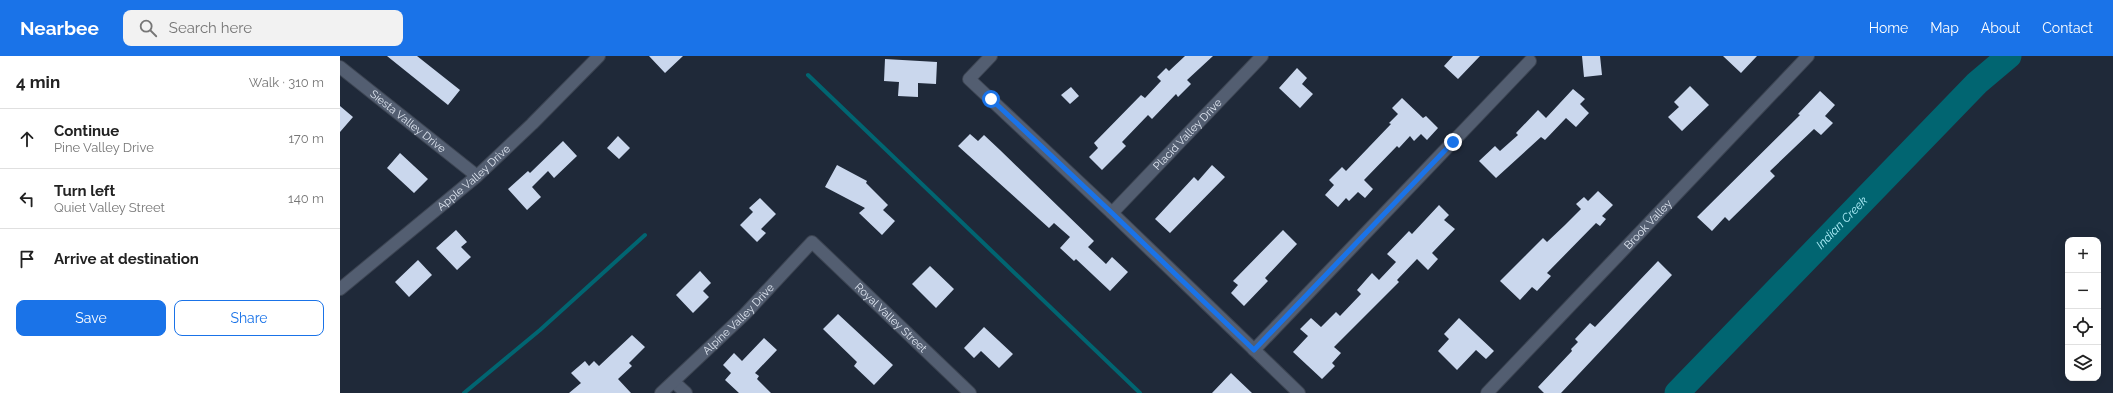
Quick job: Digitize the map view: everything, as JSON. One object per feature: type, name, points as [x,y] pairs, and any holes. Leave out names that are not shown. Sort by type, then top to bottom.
[{"type":"street","name":"Apple Valley Drive","points":[[340,289],[477,176],[532,124],[599,56]]},
{"type":"street","points":[[991,56],[969,79],[1112,213],[1299,393]]},
{"type":"street","name":"Placid Valley Drive","points":[[1112,213],[1262,56]]},
{"type":"street","name":"Brook Valley","points":[[1487,393],[1807,56]]},
{"type":"street","points":[[1254,350],[1530,62]]},
{"type":"street","name":"Siesta Valley Drive","points":[[340,66],[477,176]]},
{"type":"street","name":"Alpine Valley Drive","points":[[661,393],[746,314],[812,242]]},
{"type":"street","name":"Royal Valley Street","points":[[812,242],[970,393]]},
{"type":"street","points":[[674,382],[686,393]]},
{"type":"building","points":[[387,56],[417,56],[460,90],[448,105]]},
{"type":"building","points":[[649,56],[683,56],[665,73]]},
{"type":"building","points":[[1185,56],[1213,56],[1187,80],[1191,84],[1178,97],[1176,94],[1152,119],[1148,115],[1122,142],[1126,146],[1102,170],[1089,157],[1098,148],[1094,143],[1141,95],[1145,98],[1161,81],[1157,77],[1166,68],[1169,71]]},
{"type":"building","points":[[1453,56],[1480,56],[1458,79],[1444,66]]},
{"type":"building","points":[[1582,56],[1600,56],[1602,75],[1584,77]]},
{"type":"building","points":[[1723,56],[1757,56],[1741,73]]},
{"type":"building","points":[[885,59],[937,62],[936,84],[918,83],[918,97],[898,96],[899,82],[884,81]]},
{"type":"building","points":[[1297,68],[1307,78],[1302,84],[1313,94],[1300,108],[1279,88]]},
{"type":"building","points":[[1690,86],[1709,105],[1682,131],[1668,117],[1679,107],[1674,102]]},
{"type":"building","points":[[1071,87],[1079,96],[1070,104],[1061,95]]},
{"type":"building","points":[[1573,89],[1585,99],[1580,104],[1589,113],[1576,127],[1566,118],[1545,140],[1541,137],[1496,178],[1479,161],[1495,146],[1500,151],[1518,135],[1516,133],[1538,110],[1546,118]]},
{"type":"building","points":[[1820,91],[1835,105],[1825,116],[1833,123],[1821,135],[1814,129],[1770,171],[1775,176],[1729,221],[1725,217],[1712,231],[1697,217],[1800,115],[1798,114]]},
{"type":"building","points":[[1402,98],[1423,118],[1426,116],[1438,128],[1427,140],[1421,134],[1414,141],[1410,136],[1399,148],[1397,146],[1364,180],[1373,189],[1365,198],[1358,192],[1349,201],[1346,198],[1338,207],[1325,195],[1334,185],[1329,180],[1342,167],[1346,171],[1391,124],[1389,123],[1398,114],[1392,108]]},
{"type":"building","points":[[340,106],[353,117],[340,132]]},
{"type":"building","points":[[970,134],[978,141],[984,135],[1094,241],[1088,247],[1106,264],[1112,257],[1128,272],[1110,291],[1076,259],[1074,261],[1060,248],[1070,237],[1054,223],[1049,228],[958,146]]},
{"type":"building","points":[[618,136],[630,148],[619,159],[607,148]]},
{"type":"building","points":[[563,141],[577,156],[554,178],[548,171],[532,187],[541,197],[527,210],[508,189],[528,171],[530,173]]},
{"type":"building","points":[[400,153],[428,179],[414,193],[387,168]]},
{"type":"building","points":[[837,165],[867,181],[866,183],[888,205],[883,210],[895,221],[882,235],[859,213],[865,208],[825,187]]},
{"type":"building","points":[[1212,165],[1225,177],[1170,233],[1155,219],[1194,177],[1198,181]]},
{"type":"building","points":[[1598,191],[1613,205],[1602,216],[1606,219],[1600,226],[1596,223],[1547,273],[1551,276],[1537,291],[1532,287],[1520,300],[1500,281],[1543,238],[1547,242],[1581,209],[1576,204],[1584,197],[1588,201]]},
{"type":"building","points":[[760,198],[776,214],[761,229],[766,233],[757,242],[740,225],[753,212],[749,208]]},
{"type":"building","points":[[1439,205],[1449,215],[1444,220],[1455,229],[1432,253],[1438,259],[1428,270],[1417,259],[1397,280],[1399,282],[1334,347],[1341,353],[1332,363],[1335,366],[1322,379],[1293,352],[1308,336],[1300,329],[1311,318],[1321,327],[1336,312],[1340,316],[1361,294],[1357,290],[1372,273],[1379,280],[1396,262],[1387,254],[1409,231],[1412,234]]},
{"type":"building","points":[[456,230],[467,242],[461,247],[471,257],[457,270],[436,248]]},
{"type":"building","points":[[1283,230],[1297,244],[1265,278],[1268,281],[1244,306],[1231,293],[1238,285],[1233,281]]},
{"type":"building","points":[[418,260],[432,275],[409,297],[395,282]]},
{"type":"building","points":[[1658,261],[1672,275],[1561,393],[1544,393],[1538,387],[1572,351],[1571,349],[1578,342],[1575,339],[1590,323],[1595,327]]},
{"type":"building","points":[[930,266],[954,289],[936,308],[912,284]]},
{"type":"building","points":[[700,271],[711,283],[703,291],[709,297],[693,313],[676,295]]},
{"type":"building","points":[[838,314],[893,365],[874,385],[854,366],[857,362],[823,329]]},
{"type":"building","points":[[1459,318],[1494,351],[1486,359],[1476,350],[1457,370],[1438,351],[1449,339],[1444,334]]},
{"type":"building","points":[[984,327],[1013,354],[999,368],[981,351],[974,358],[964,348]]},
{"type":"building","points":[[632,335],[645,347],[629,363],[632,366],[618,379],[631,393],[569,393],[581,383],[571,373],[585,361],[589,366],[594,361],[599,366]]},
{"type":"building","points":[[764,338],[777,350],[755,373],[759,376],[757,379],[771,393],[739,393],[725,380],[731,373],[723,365],[734,353],[742,361]]},
{"type":"building","points":[[1231,373],[1252,393],[1212,393]]},
{"type":"waterway","name":"Indian Creek","points":[[1677,393],[1977,83],[2009,56]]},
{"type":"waterway","points":[[808,75],[1140,393]]},
{"type":"waterway","points":[[464,393],[540,330],[645,235]]},
{"type":"route","points":[[991,99],[1254,350],[1453,142]]}]
